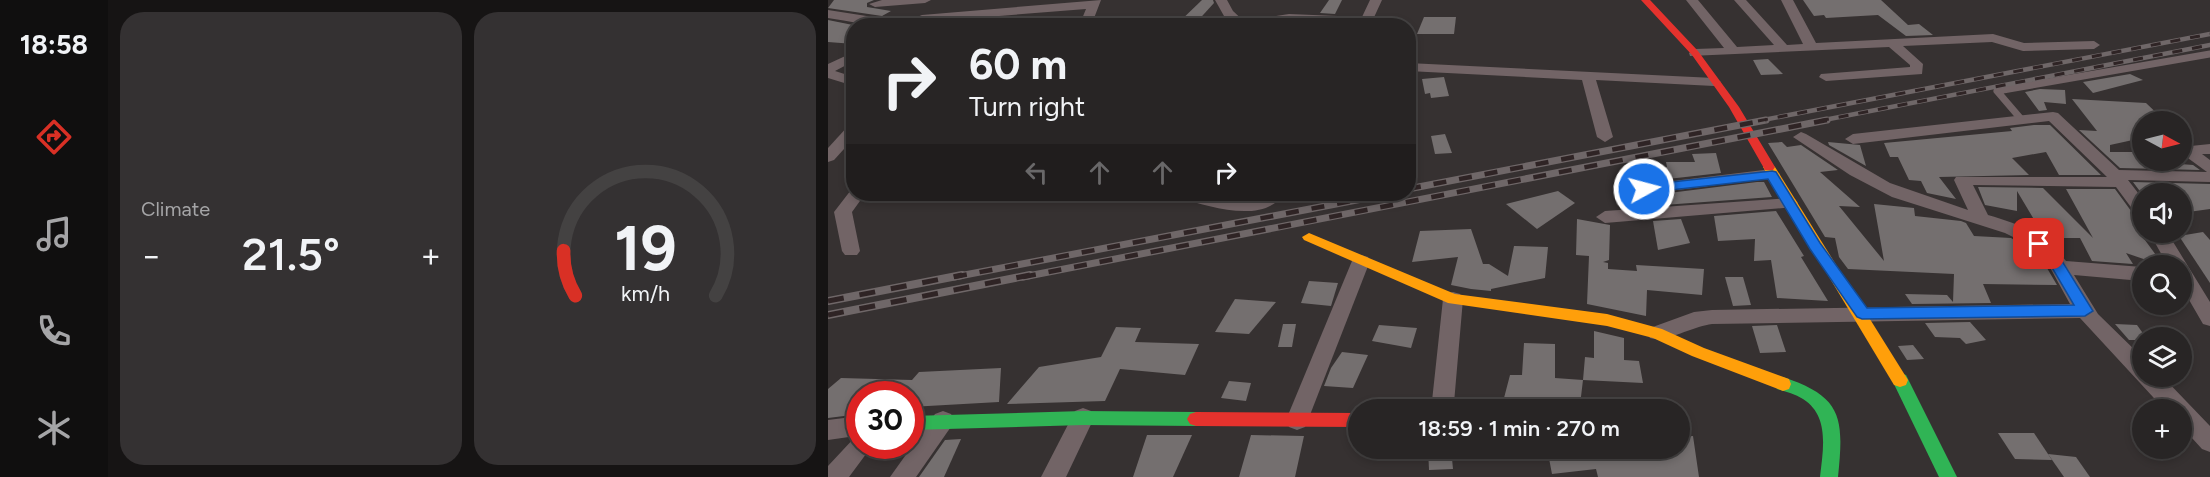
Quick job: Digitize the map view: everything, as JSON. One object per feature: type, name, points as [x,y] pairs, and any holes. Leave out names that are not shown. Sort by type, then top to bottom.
[{"type":"street","points":[[828,14],[855,18],[877,2],[925,0]]},
{"type":"street","points":[[1221,0],[1228,14],[1233,18]]},
{"type":"street","points":[[1367,18],[1376,0]]},
{"type":"street","points":[[1645,0],[1695,53],[1734,108],[1815,246],[1862,313],[1903,385],[1948,477]]},
{"type":"street","points":[[1692,0],[1733,50]]},
{"type":"street","points":[[1740,0],[1782,47]]},
{"type":"street","points":[[1787,0],[1811,46]]},
{"type":"street","points":[[938,18],[1041,5],[1095,3],[1088,18]]},
{"type":"street","points":[[1695,53],[1993,38],[2023,47],[2094,45]]},
{"type":"street","points":[[1826,77],[1917,71],[1916,64],[1893,44]]},
{"type":"street","points":[[828,71],[846,61]]},
{"type":"street","points":[[1416,67],[1714,82]]},
{"type":"street","points":[[828,71],[846,78]]},
{"type":"street","points":[[1588,76],[1605,137]]},
{"type":"street","points":[[1853,139],[2045,115],[2059,119],[2087,151],[2118,178],[2132,197]]},
{"type":"street","points":[[1802,136],[1864,177],[1912,199],[2022,234],[2039,244],[2052,256],[2085,311],[2132,360]]},
{"type":"street","points":[[828,157],[846,137]]},
{"type":"street","points":[[2210,149],[2187,150],[2210,168]]},
{"type":"street","points":[[1623,192],[1772,174]]},
{"type":"street","points":[[1982,221],[1962,180],[2210,177]]},
{"type":"street","points":[[851,251],[843,213],[852,201]]},
{"type":"street","points":[[1213,201],[1233,206],[1258,201]]},
{"type":"street","points":[[1605,217],[1789,203]]},
{"type":"street","points":[[1309,237],[1454,299],[1607,320],[1657,333],[1698,352],[1811,395],[1825,408],[1833,431],[1829,477]]},
{"type":"street","points":[[1297,420],[1361,261]]},
{"type":"street","points":[[2059,267],[2132,273]]},
{"type":"street","points":[[2192,290],[2210,319]]},
{"type":"street","points":[[1443,399],[1454,299]]},
{"type":"street","points":[[1657,333],[1694,319],[1712,317],[2085,311]]},
{"type":"street","points":[[2158,387],[2170,399]]},
{"type":"street","points":[[1053,477],[1083,418]]},
{"type":"street","points":[[924,422],[1083,418],[1348,420]]},
{"type":"street","points":[[902,477],[943,421]]},
{"type":"street","points":[[2192,423],[2210,442]]},
{"type":"street","points":[[828,430],[846,428]]},
{"type":"street","points":[[834,477],[849,459]]},
{"type":"lane","points":[[2021,119],[1997,91],[2210,54]]},
{"type":"building","points":[[834,0],[874,0],[867,3],[867,7],[891,11],[882,16],[828,8]]},
{"type":"building","points":[[1202,0],[1213,0],[1214,3],[1200,18],[1183,18]]},
{"type":"building","points":[[1329,0],[1342,0],[1335,14],[1320,13]]},
{"type":"building","points":[[1803,0],[1881,0],[1908,25],[1919,24],[1933,35],[1906,36],[1878,15],[1826,18],[1824,15],[1814,16]]},
{"type":"building","points":[[1424,17],[1456,17],[1454,34],[1417,34]]},
{"type":"building","points":[[828,20],[846,24],[846,43],[828,42]]},
{"type":"building","points":[[1768,59],[1783,74],[1761,75],[1753,60]]},
{"type":"building","points":[[2130,74],[2143,80],[2093,93],[2083,82]]},
{"type":"building","points":[[1444,77],[1449,96],[1431,98],[1430,93],[1425,94],[1422,79]]},
{"type":"building","points":[[2040,89],[2065,90],[2066,104],[2044,102],[2047,110],[2039,111],[2025,92]]},
{"type":"building","points":[[2072,99],[2146,103],[2154,111],[2132,111],[2132,140],[2110,145],[2110,152],[2132,152],[2132,168],[2120,168],[2079,130],[2097,131]]},
{"type":"building","points":[[2050,125],[2101,175],[2059,175],[2046,152],[2012,158],[2029,175],[1939,177],[1956,199],[1927,193],[1921,181],[1909,180],[1898,157],[1890,157],[1884,143],[2012,131],[2010,128]]},
{"type":"building","points":[[1445,134],[1452,153],[1435,154],[1431,136]]},
{"type":"building","points":[[1782,142],[1787,147],[1801,145],[1838,170],[1820,172],[1860,207],[1839,206],[1884,261],[1874,204],[1914,208],[1915,216],[1961,221],[1966,223],[1974,236],[2011,238],[2019,243],[2031,262],[2044,263],[2057,285],[1983,284],[1991,303],[1912,304],[1905,294],[1947,295],[1953,302],[1954,274],[1848,269],[1839,257],[1835,238],[1825,237],[1768,143]]},
{"type":"building","points":[[1828,142],[1860,145],[1866,166],[1829,145]]},
{"type":"building","points":[[1716,153],[1721,173],[1650,181],[1645,172],[1667,167],[1666,162],[1695,162],[1692,154]]},
{"type":"building","points":[[1764,182],[1772,197],[1650,206],[1645,196]]},
{"type":"building","points":[[2192,184],[2210,184],[2210,209],[2192,211]]},
{"type":"building","points":[[1978,187],[2043,188],[2093,238],[2066,189],[2115,189],[2132,212],[2132,243],[2147,243],[2156,255],[2126,253],[2132,264],[2092,261],[2080,238],[2045,238],[2017,191],[2017,211],[1985,205]]},
{"type":"building","points":[[1558,191],[1575,203],[1537,229],[1506,204]]},
{"type":"building","points":[[1776,211],[1828,301],[1777,298],[1771,260],[1754,261],[1755,239],[1718,241],[1714,216]]},
{"type":"building","points":[[1577,219],[1610,225],[1609,260],[1603,262],[1608,263],[1608,269],[1637,271],[1636,265],[1704,269],[1702,295],[1647,290],[1646,316],[1587,304],[1589,256],[1576,255]]},
{"type":"building","points":[[1681,219],[1690,243],[1658,250],[1653,221]]},
{"type":"building","points":[[1471,229],[1483,264],[1489,264],[1508,276],[1514,246],[1548,247],[1545,278],[1491,289],[1491,291],[1471,289],[1451,285],[1458,257],[1412,262],[1420,231]]},
{"type":"building","points":[[2203,232],[2210,240],[2210,283],[2184,243],[2192,243],[2192,234]]},
{"type":"building","points":[[1725,277],[1743,277],[1751,305],[1733,306]]},
{"type":"building","points":[[1309,281],[1338,283],[1331,306],[1301,303]]},
{"type":"building","points":[[1235,299],[1276,302],[1249,334],[1215,332]]},
{"type":"building","points":[[1970,322],[1986,340],[1966,344],[1960,338],[1935,337],[1925,323]]},
{"type":"building","points":[[1283,324],[1296,324],[1292,347],[1278,347]]},
{"type":"building","points":[[2115,324],[2137,325],[2138,327],[2132,327],[2132,340],[2129,340]]},
{"type":"building","points":[[1379,325],[1417,328],[1411,348],[1372,341]]},
{"type":"building","points":[[1777,325],[1786,352],[1760,353],[1752,326]]},
{"type":"building","points":[[1116,327],[1141,328],[1135,342],[1199,344],[1185,375],[1120,369],[1105,401],[1007,404],[1039,367],[1101,357]]},
{"type":"building","points":[[1594,331],[1624,338],[1624,360],[1639,361],[1643,383],[1583,380],[1585,357],[1594,358]]},
{"type":"building","points":[[1524,343],[1555,344],[1555,378],[1583,380],[1581,399],[1504,398],[1510,375],[1522,375]]},
{"type":"building","points":[[1913,345],[1924,359],[1907,360],[1898,346]]},
{"type":"building","points":[[1342,352],[1368,355],[1353,388],[1324,386],[1331,368]]},
{"type":"building","points":[[1001,368],[999,402],[924,406],[924,381],[846,381],[846,416],[828,418],[828,389],[841,378],[912,380],[919,372]]},
{"type":"building","points":[[1229,381],[1251,383],[1246,401],[1221,398]]},
{"type":"building","points":[[1998,433],[2034,433],[2052,460],[2015,459]]},
{"type":"building","points":[[1147,435],[1192,435],[1173,477],[1133,477]]},
{"type":"building","points":[[1251,435],[1304,436],[1295,477],[1239,477]]},
{"type":"building","points":[[1690,436],[1693,436],[1699,477],[1598,477],[1596,469],[1552,474],[1549,459],[1690,459]]},
{"type":"building","points":[[961,439],[944,477],[919,477],[945,440]]},
{"type":"building","points":[[2048,454],[2076,457],[2090,477],[2064,477]]},
{"type":"building","points":[[1428,459],[1452,459],[1453,469],[1429,470]]},
{"type":"railway","points":[[1758,121],[2210,34]]},
{"type":"railway","points":[[1819,121],[2210,45]]},
{"type":"railway","points":[[1416,187],[1766,120]]},
{"type":"railway","points":[[1416,200],[1827,120]]},
{"type":"railway","points":[[954,277],[1351,201]]},
{"type":"railway","points":[[1023,277],[1412,201]]},
{"type":"railway","points":[[828,301],[962,275]]},
{"type":"railway","points":[[828,315],[1030,275]]},
{"type":"traffic: fast","points":[[1900,380],[1948,477]]},
{"type":"traffic: fast","points":[[1783,384],[1810,395],[1826,411],[1830,421],[1832,443],[1829,477]]},
{"type":"traffic: fast","points":[[924,423],[1083,418],[1196,419]]},
{"type":"traffic: slow","points":[[1769,167],[1900,380]]},
{"type":"traffic: slow","points":[[1309,237],[1453,299],[1607,320],[1657,333],[1698,352],[1783,384]]},
{"type":"traffic: jam","points":[[1645,0],[1695,53],[1734,107],[1769,167]]},
{"type":"traffic: jam","points":[[1196,419],[1348,420]]},
{"type":"route","points":[[1644,189],[1772,174],[1815,246],[1862,313],[2085,311],[2052,256],[2039,244]]}]
